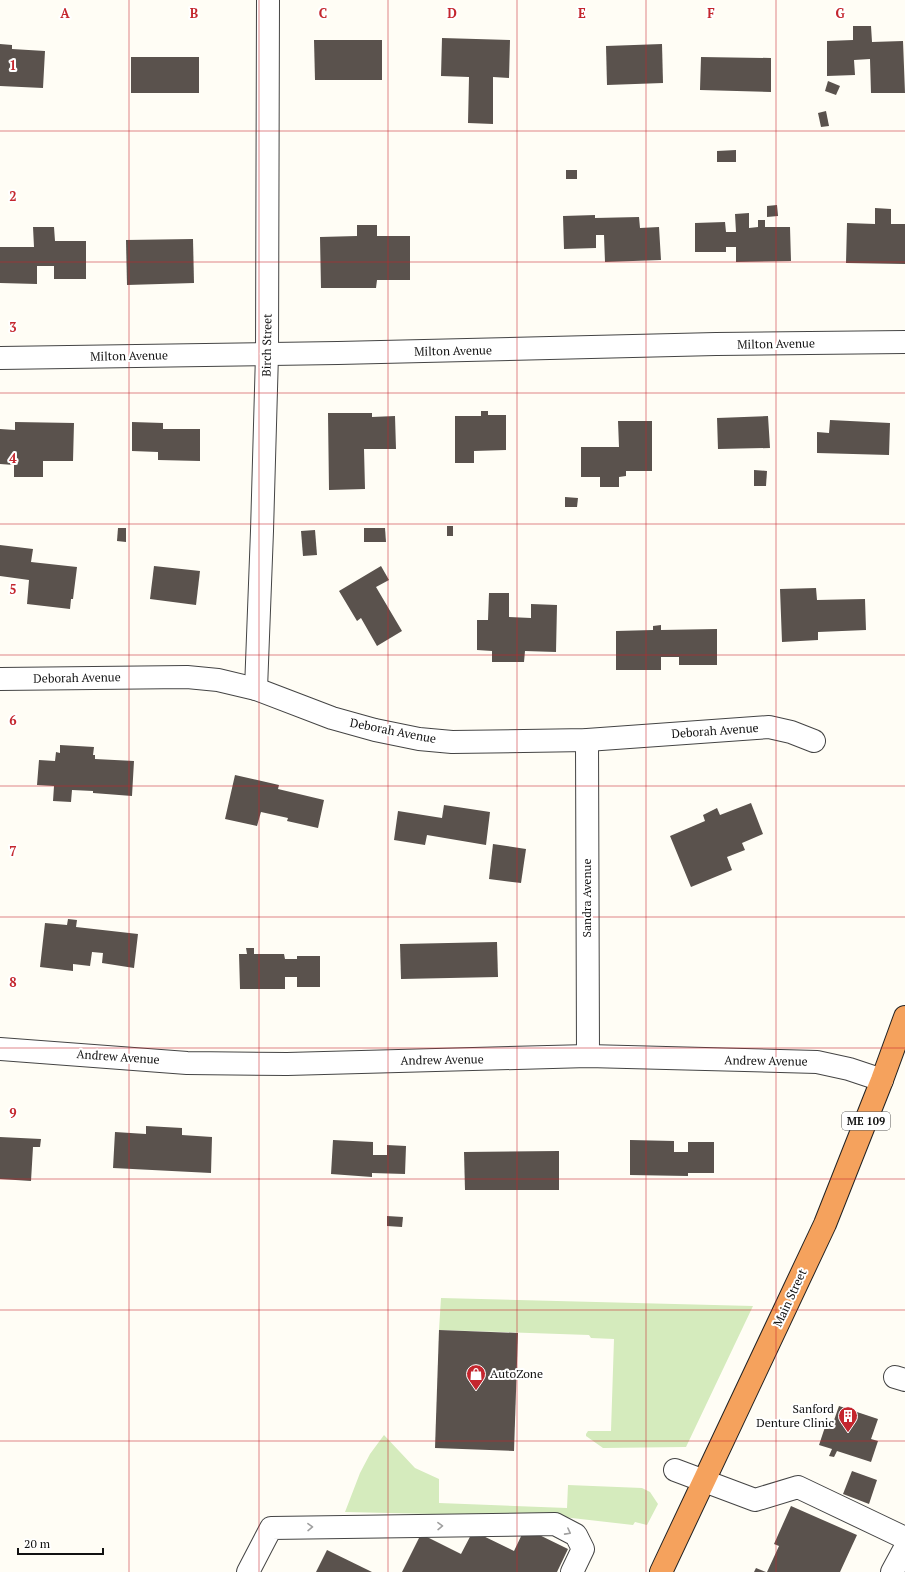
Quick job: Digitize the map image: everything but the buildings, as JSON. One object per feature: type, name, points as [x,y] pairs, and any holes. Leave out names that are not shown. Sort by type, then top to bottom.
[{"type":"highway","name":"Main Street","points":[[660,1572],[825,1224],[904,1027]]},
{"type":"street","name":"Birch Street","points":[[256,689],[267,354],[268,0]]},
{"type":"street","name":"Milton Avenue","points":[[0,358],[267,354],[716,344],[905,342]]},
{"type":"street","name":"Deborah Avenue","points":[[0,679],[187,677],[218,680],[256,689],[332,718],[375,730],[419,739],[452,742],[587,740],[769,727],[791,732],[814,741]]},
{"type":"street","name":"Sandra Avenue","points":[[587,740],[588,1056]]},
{"type":"street","name":"Andrew Avenue","points":[[0,1049],[187,1063],[287,1064],[588,1056],[817,1062],[849,1069],[882,1080]]},
{"type":"street","points":[[675,1470],[755,1500],[798,1487],[905,1538]]},
{"type":"street","points":[[248,1572],[271,1528],[555,1524],[576,1536],[583,1549],[572,1572]]},
{"type":"street","points":[[892,1572],[905,1548]]},
{"type":"green space","points":[[441,1298],[753,1306],[686,1447],[603,1448],[586,1436],[586,1434],[588,1431],[611,1431],[614,1339],[591,1338],[589,1335],[439,1330]]},
{"type":"green space","points":[[384,1435],[415,1468],[439,1479],[439,1503],[567,1508],[568,1485],[642,1488],[650,1492],[658,1504],[647,1525],[635,1522],[633,1525],[563,1517],[345,1512],[360,1473],[370,1454]]},
{"type":"place","name":"AutoZone","points":[[476,1391]]},
{"type":"place","name":"Sanford Denture Clinic","points":[[848,1433]]}]
